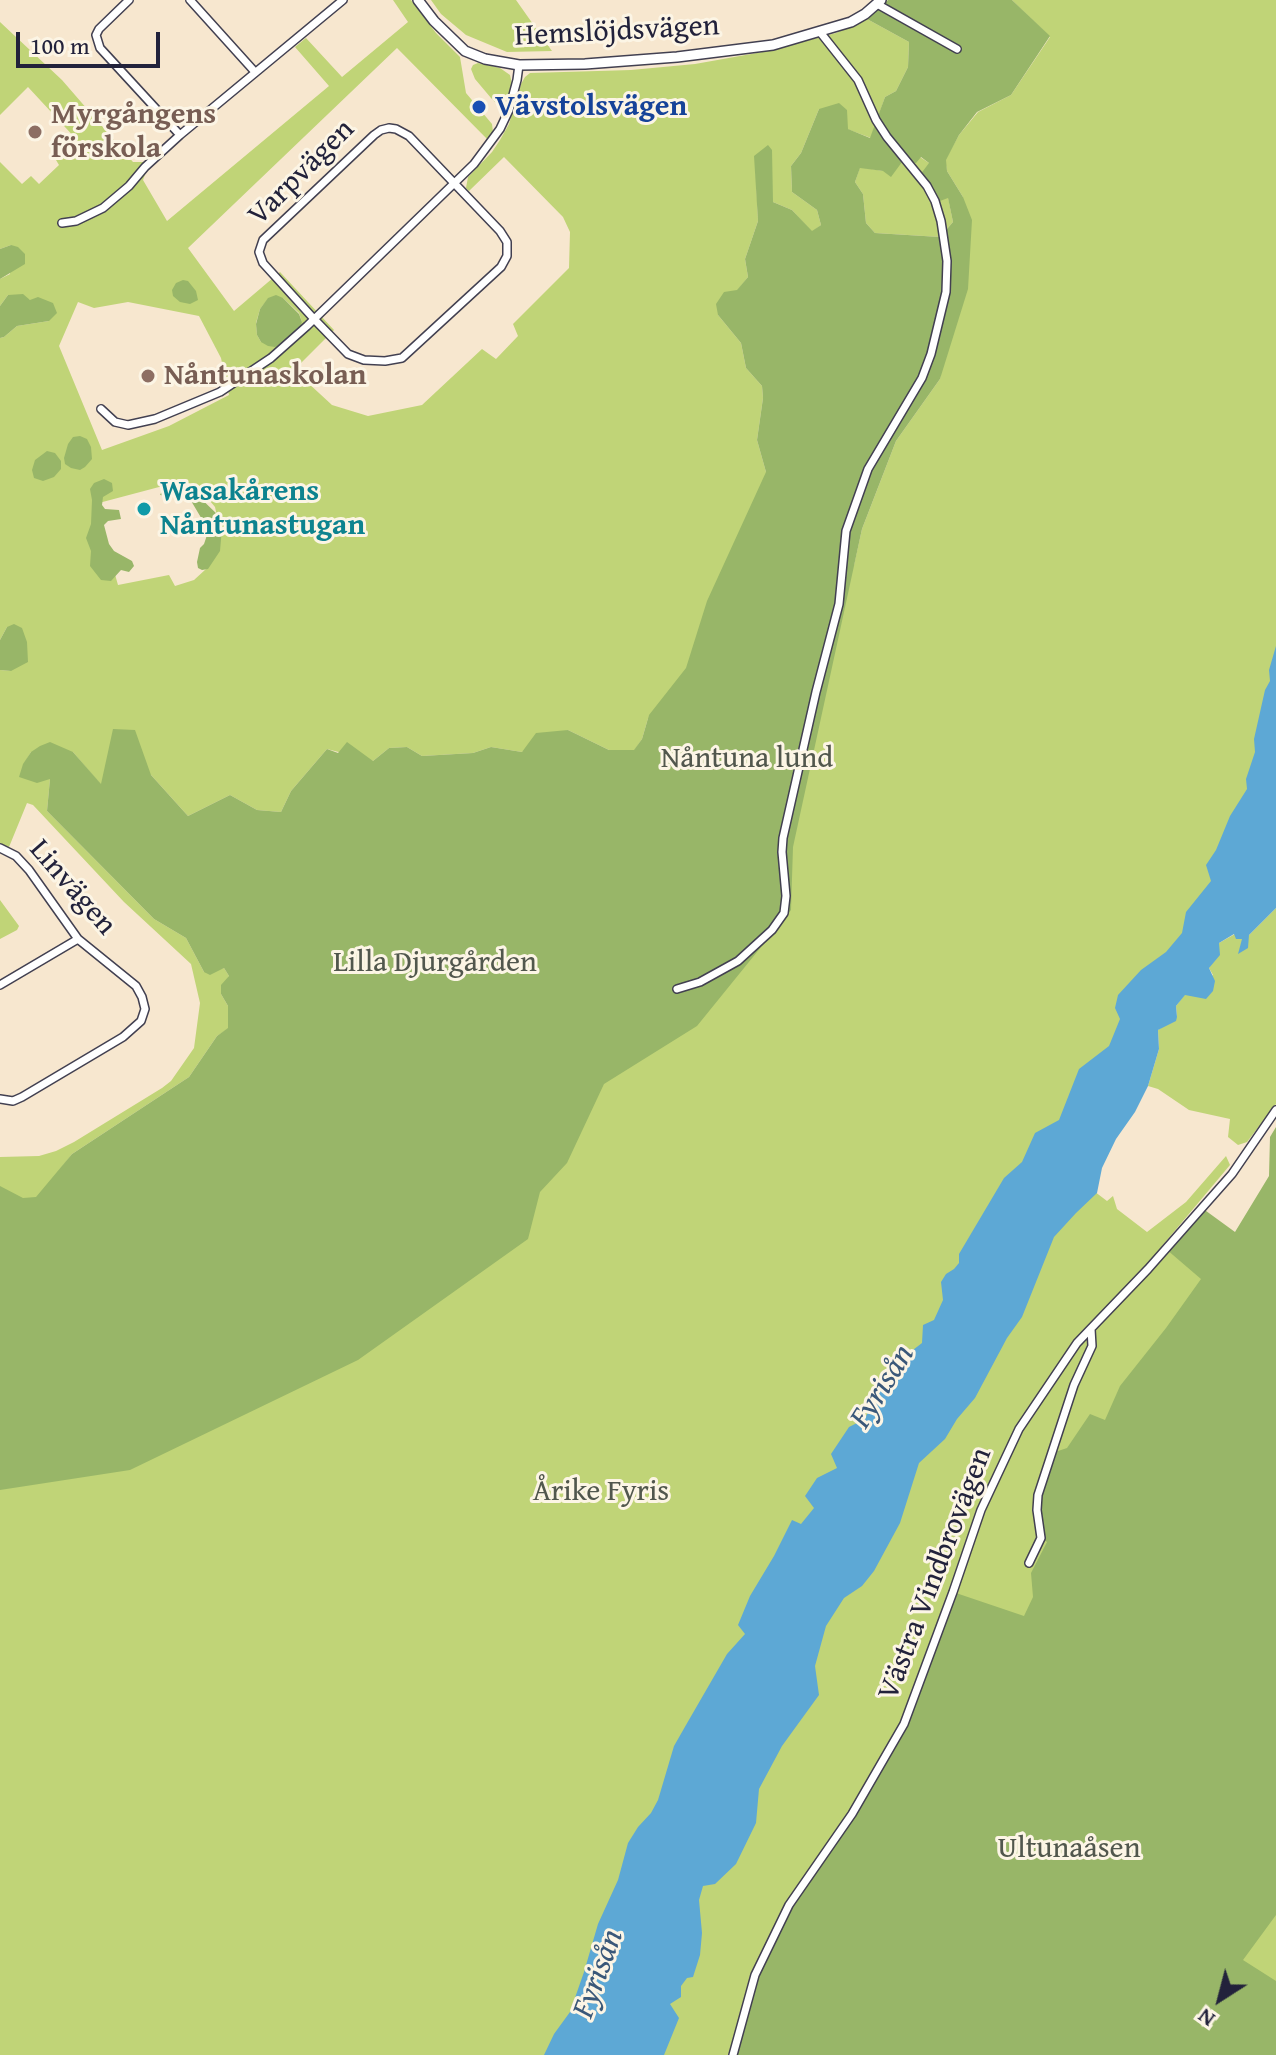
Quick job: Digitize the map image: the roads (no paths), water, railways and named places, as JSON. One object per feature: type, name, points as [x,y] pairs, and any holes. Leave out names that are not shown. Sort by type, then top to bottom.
[{"type":"street","points":[[129,0],[99,29],[96,35],[100,48],[180,135]]},
{"type":"street","points":[[190,0],[255,72]]},
{"type":"street","points":[[62,223],[76,221],[103,208],[180,135],[333,3],[343,0]]},
{"type":"street","name":"Hemslöjdsvägen","points":[[418,0],[434,21],[465,51],[485,59],[519,65],[677,57],[773,45],[851,22],[879,2]]},
{"type":"street","points":[[879,2],[957,49]]},
{"type":"street","points":[[677,989],[700,982],[738,961],[772,930],[784,913],[783,838],[839,604],[846,531],[868,469],[922,378],[946,292],[947,261],[935,201],[876,120],[858,80],[820,32]]},
{"type":"street","points":[[101,409],[115,422],[128,425],[155,419],[220,392],[271,358],[474,164],[500,129],[509,110],[519,65]]},
{"type":"street","name":"Varpvägen","points":[[396,129],[409,136],[454,184],[500,231],[507,242],[507,256],[501,267],[402,358],[364,360],[348,354],[263,263],[259,252],[263,240],[381,130],[396,129]]},
{"type":"street","name":"Linvägen","points":[[0,848],[16,856],[29,870],[78,939],[136,986],[144,1006],[141,1021],[123,1037],[22,1097],[13,1101],[0,1099]]},
{"type":"street","points":[[0,985],[78,939]]},
{"type":"street","name":"Västra Vindbrovägen","points":[[733,2055],[755,1975],[789,1905],[852,1814],[904,1724],[981,1510],[1019,1429],[1077,1343],[1232,1174],[1276,1110]]},
{"type":"street","points":[[1029,1563],[1041,1538],[1038,1495],[1074,1385],[1092,1346],[1091,1329]]},
{"type":"water","name":"Fyrisån","points":[[1276,646],[1276,908],[1249,935],[1248,948],[1238,954],[1242,939],[1236,939],[1234,934],[1219,943],[1220,955],[1209,968],[1215,981],[1213,991],[1206,999],[1185,995],[1176,1006],[1176,1021],[1158,1030],[1159,1049],[1148,1086],[1102,1168],[1097,1193],[1054,1237],[1022,1317],[1007,1338],[975,1398],[945,1439],[919,1463],[900,1523],[874,1571],[862,1586],[844,1598],[826,1626],[815,1666],[819,1695],[782,1746],[759,1789],[756,1823],[736,1864],[715,1884],[703,1886],[699,1900],[700,1955],[693,1977],[687,1978],[681,1986],[681,1997],[670,2004],[679,2018],[664,2055],[544,2055],[570,2012],[598,1924],[618,1880],[628,1843],[658,1800],[674,1746],[727,1654],[745,1634],[738,1625],[750,1596],[792,1520],[801,1524],[814,1508],[805,1496],[817,1478],[837,1468],[831,1454],[849,1427],[865,1419],[876,1392],[900,1360],[922,1343],[923,1325],[934,1320],[943,1300],[941,1282],[959,1263],[959,1254],[1004,1178],[1022,1162],[1035,1133],[1059,1120],[1079,1069],[1109,1046],[1120,1019],[1115,1008],[1118,995],[1141,970],[1166,952],[1182,933],[1186,912],[1211,881],[1206,865],[1247,789],[1246,779],[1255,752],[1254,739]]},
{"type":"place","name":"Vävstolsvägen","points":[[479,107]]},
{"type":"place","name":"Myrgångens förskola","points":[[35,132]]},
{"type":"place","name":"Nåntunaskolan","points":[[148,376]]},
{"type":"place","name":"Wasakårens Nåntunastugan","points":[[144,509]]},
{"type":"park label","name":"Nåntuna lund","points":[[747,759]]},
{"type":"park label","name":"Lilla Djurgården","points":[[435,963]]},
{"type":"park label","name":"Årike Fyris","points":[[601,1492]]},
{"type":"park label","name":"Ultunaåsen","points":[[1069,1849]]}]
